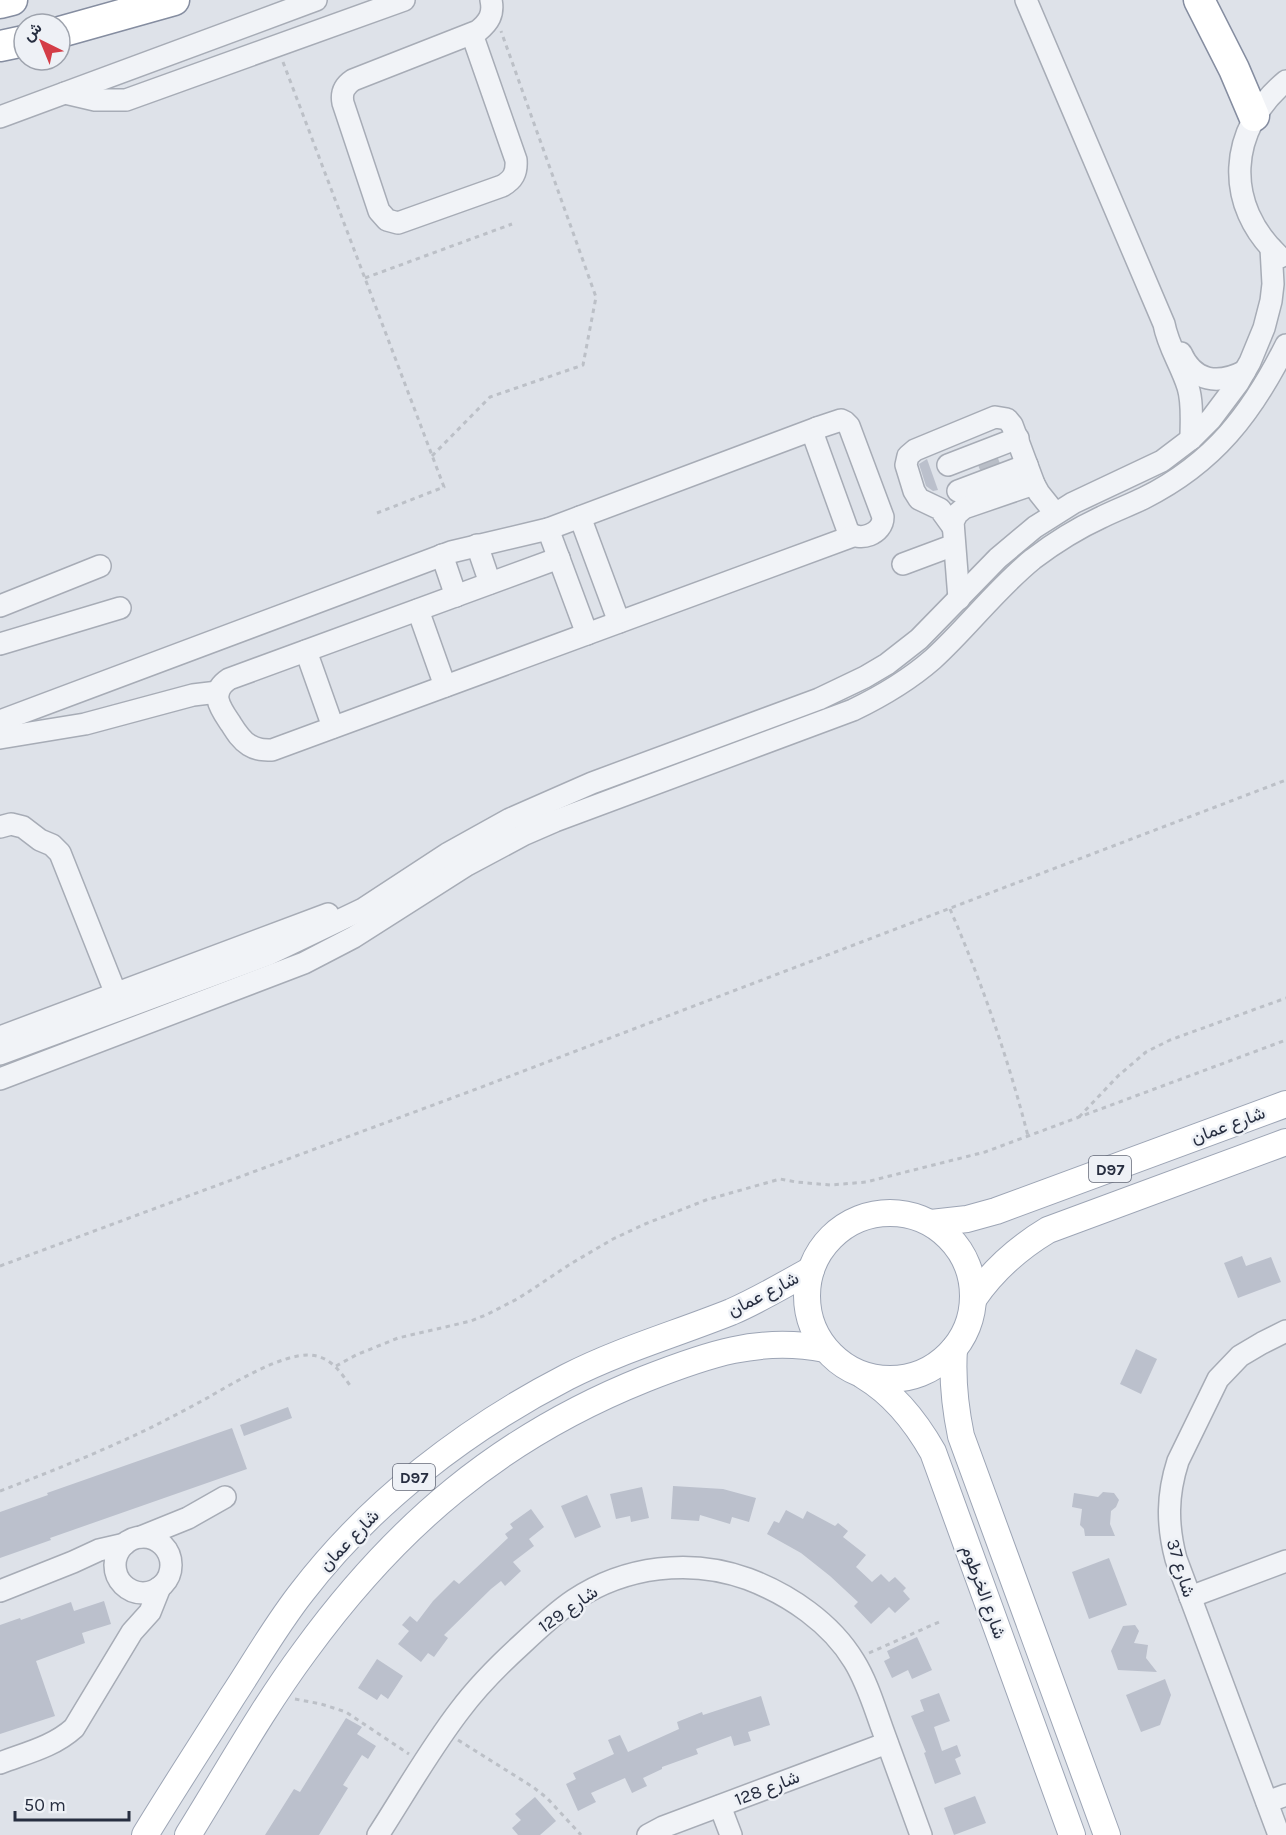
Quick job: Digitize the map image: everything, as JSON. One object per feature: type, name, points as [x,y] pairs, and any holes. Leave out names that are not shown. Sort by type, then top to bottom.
[{"type":"highway","points":[[0,3],[12,0]]},
{"type":"highway","points":[[72,29],[174,0]]},
{"type":"highway","points":[[1199,0],[1254,116]]},
{"type":"main road","name":"شارع عمان","points":[[931,1223],[967,1219],[996,1211],[1286,1104]]},
{"type":"main road","name":"شارع عمان","points":[[974,1298],[987,1279],[1003,1263],[1048,1230],[1286,1142]]},
{"type":"main road","points":[[891,1212],[912,1215],[931,1223],[946,1233],[963,1255],[972,1280],[974,1298],[971,1316],[954,1350],[938,1364],[920,1373],[900,1378],[879,1378],[859,1373],[841,1363],[825,1349],[814,1331],[808,1311],[807,1290],[811,1270],[820,1251],[850,1222],[870,1215],[891,1212]]},
{"type":"main road","name":"شارع عمان","points":[[145,1835],[281,1620],[303,1590],[351,1535],[406,1484],[498,1417],[567,1377],[602,1360],[733,1311],[811,1270]]},
{"type":"main road","name":"شارع عمان","points":[[188,1835],[275,1696],[329,1620],[392,1547],[433,1507],[463,1482],[527,1438],[561,1419],[626,1387],[715,1354],[738,1348],[782,1344],[825,1349]]},
{"type":"main road","name":"شارع الخرطوم","points":[[954,1350],[952,1374],[961,1436],[1107,1835]]},
{"type":"main road","name":"شارع الخرطوم","points":[[859,1373],[901,1406],[933,1452],[1072,1835]]},
{"type":"street","points":[[0,117],[316,0]]},
{"type":"street","points":[[65,93],[95,100],[126,100],[404,0]]},
{"type":"street","points":[[1026,0],[1164,324],[1168,340],[1188,387],[1191,439]]},
{"type":"street","points":[[472,34],[516,160],[515,173],[512,179],[502,186],[398,223],[387,220],[379,211],[343,103],[345,87],[352,80],[472,34],[484,27],[491,16],[492,5]]},
{"type":"street","points":[[0,1054],[267,955],[332,926],[478,836],[551,800],[843,689],[866,677],[903,652],[934,625],[998,558],[1055,513],[1162,461],[1191,439],[1225,402],[1245,371],[1260,341],[1268,315],[1278,255],[1252,223],[1242,193],[1240,161],[1254,116],[1263,103],[1286,81]]},
{"type":"street","points":[[1164,324],[1174,338],[1185,362],[1202,377],[1221,379],[1245,371]]},
{"type":"street","points":[[5,1075],[304,963],[354,937],[467,865],[525,834],[854,710],[874,700],[901,684],[933,659],[999,589],[1034,558],[1076,530],[1159,490],[1207,456],[1251,407],[1286,345]]},
{"type":"street","points":[[959,599],[954,536],[957,514],[961,499],[984,451],[995,417],[1003,417],[1012,424],[1039,493],[1055,513]]},
{"type":"street","points":[[0,720],[442,555],[548,529],[841,420],[847,424],[883,517],[883,525],[878,531],[861,537],[853,536],[272,750],[256,749],[242,740],[219,703],[220,687],[229,679],[559,558]]},
{"type":"street","points":[[817,428],[814,434],[815,440],[848,531],[853,536]]},
{"type":"street","points":[[948,465],[1018,438]]},
{"type":"street","points":[[954,536],[940,509],[924,502],[916,495],[906,470],[911,453],[940,439],[984,451],[1031,474]]},
{"type":"street","points":[[940,439],[961,499]]},
{"type":"street","points":[[961,499],[1031,474]]},
{"type":"street","points":[[580,517],[619,622]]},
{"type":"street","points":[[548,529],[587,634]]},
{"type":"street","points":[[903,564],[954,536]]},
{"type":"street","points":[[477,546],[490,583]]},
{"type":"street","points":[[442,555],[456,596]]},
{"type":"street","points":[[0,606],[100,566]]},
{"type":"street","points":[[0,644],[120,608]]},
{"type":"street","points":[[418,610],[445,686]]},
{"type":"street","points":[[306,651],[333,728]]},
{"type":"street","points":[[0,738],[85,724],[193,695],[218,692]]},
{"type":"street","points":[[0,827],[11,824],[23,826],[60,853],[116,994]]},
{"type":"street","points":[[0,1038],[312,920],[382,897]]},
{"type":"street","name":"شارع 37","points":[[1279,1835],[1277,1798],[1190,1597],[1176,1559],[1169,1523],[1170,1490],[1178,1461],[1218,1379],[1246,1353],[1286,1331]]},
{"type":"street","points":[[0,1591],[99,1550],[133,1540],[188,1518],[225,1497]]},
{"type":"street","points":[[168,1551],[188,1518]]},
{"type":"street","points":[[0,1763],[50,1745],[74,1728],[132,1632],[150,1612],[160,1587],[166,1581],[171,1566],[168,1551],[157,1540],[133,1540],[117,1555],[115,1563],[133,1611],[132,1632]]},
{"type":"street","points":[[1190,1597],[1286,1561]]},
{"type":"street","points":[[73,1562],[93,1566],[145,1593],[160,1587]]},
{"type":"street","name":"شارع 129","points":[[378,1835],[444,1732],[483,1682],[519,1646],[565,1607],[591,1590],[648,1570],[669,1568],[706,1569],[742,1577],[762,1585],[782,1595],[816,1618],[842,1644],[854,1660],[867,1685],[921,1835]]},
{"type":"street","name":"شارع 128","points":[[648,1835],[887,1743]]},
{"type":"street","points":[[720,1806],[731,1835]]},
{"type":"path","points":[[432,456],[490,397],[584,365],[596,297],[492,5]]},
{"type":"path","points":[[277,46],[444,487],[377,513]]},
{"type":"path","points":[[365,278],[512,224]]},
{"type":"path","points":[[0,1266],[457,1096],[1286,780]]},
{"type":"path","points":[[950,908],[991,1011],[1028,1136]]},
{"type":"path","points":[[1078,1118],[1118,1076],[1152,1049],[1170,1040],[1286,998]]},
{"type":"path","points":[[336,1366],[398,1338],[471,1321],[488,1314],[519,1298],[612,1239],[678,1210],[724,1194],[780,1179],[830,1185],[866,1182],[985,1152],[1286,1040]]},
{"type":"path","points":[[0,1491],[111,1446],[178,1414],[238,1381],[272,1365],[302,1355],[321,1357],[336,1366],[351,1387]]},
{"type":"path","points":[[854,1660],[939,1622]]},
{"type":"path","points":[[275,1696],[321,1704],[346,1712],[423,1763]]},
{"type":"path","points":[[444,1732],[533,1787],[547,1798],[581,1835]]},
{"type":"building","points":[[927,459],[938,490],[933,491],[926,486],[919,464]]},
{"type":"building","points":[[1242,1256],[1246,1266],[1271,1257],[1281,1282],[1238,1298],[1224,1263]]},
{"type":"building","points":[[1136,1349],[1157,1359],[1141,1394],[1120,1384]]},
{"type":"building","points":[[288,1407],[292,1418],[244,1436],[240,1425]]},
{"type":"building","points":[[232,1428],[247,1469],[50,1538],[51,1540],[0,1558],[0,1512],[48,1495],[47,1493]]},
{"type":"building","points":[[673,1486],[723,1489],[756,1498],[749,1522],[732,1517],[730,1524],[700,1515],[699,1521],[671,1519]]},
{"type":"building","points":[[642,1487],[649,1518],[631,1522],[630,1516],[616,1519],[610,1494]]},
{"type":"building","points":[[1103,1492],[1114,1493],[1119,1500],[1111,1511],[1110,1524],[1115,1536],[1085,1536],[1084,1529],[1080,1525],[1082,1509],[1072,1507],[1074,1493],[1098,1497]]},
{"type":"building","points":[[587,1495],[601,1527],[575,1538],[561,1506]]},
{"type":"building","points":[[531,1509],[544,1527],[529,1539],[534,1546],[513,1562],[521,1571],[505,1586],[501,1581],[491,1589],[444,1635],[448,1638],[434,1657],[428,1653],[421,1662],[398,1644],[409,1631],[402,1625],[410,1616],[417,1622],[433,1601],[454,1580],[459,1584],[508,1538],[505,1534],[513,1528],[510,1524]]},
{"type":"building","points":[[786,1510],[803,1519],[807,1511],[835,1526],[838,1523],[848,1531],[843,1537],[866,1555],[856,1567],[872,1582],[881,1574],[889,1582],[895,1577],[906,1588],[903,1591],[910,1599],[895,1613],[889,1607],[871,1624],[854,1606],[858,1602],[830,1576],[801,1553],[767,1534],[774,1521],[779,1523]]},
{"type":"building","points":[[1109,1558],[1127,1605],[1089,1619],[1072,1572]]},
{"type":"building","points":[[104,1601],[111,1624],[82,1633],[85,1643],[36,1661],[55,1716],[0,1734],[0,1625],[71,1602],[74,1611]]},
{"type":"building","points":[[1135,1625],[1139,1631],[1134,1643],[1148,1645],[1146,1658],[1157,1672],[1118,1670],[1111,1651],[1123,1626]]},
{"type":"building","points":[[917,1637],[932,1670],[912,1679],[908,1670],[892,1678],[884,1661],[890,1658],[887,1651]]},
{"type":"building","points":[[377,1659],[403,1676],[388,1699],[381,1694],[377,1700],[358,1688]]},
{"type":"building","points":[[1165,1679],[1171,1695],[1160,1725],[1141,1732],[1126,1695]]},
{"type":"building","points":[[939,1693],[950,1721],[934,1727],[942,1751],[957,1745],[961,1756],[955,1759],[961,1774],[935,1784],[924,1753],[926,1752],[911,1716],[924,1711],[920,1700]]},
{"type":"building","points":[[761,1696],[770,1725],[748,1732],[751,1741],[734,1746],[731,1736],[696,1749],[698,1754],[662,1767],[643,1778],[647,1786],[632,1793],[625,1778],[591,1793],[596,1802],[578,1811],[566,1784],[576,1779],[573,1773],[614,1754],[608,1740],[620,1735],[628,1752],[679,1729],[677,1722],[702,1712],[703,1715]]},
{"type":"building","points":[[346,1718],[362,1727],[357,1734],[376,1746],[368,1759],[362,1755],[343,1785],[348,1788],[319,1835],[265,1835],[294,1789],[300,1792]]},
{"type":"building","points":[[975,1796],[986,1823],[954,1835],[944,1808]]},
{"type":"building","points":[[535,1797],[556,1821],[540,1835],[518,1835],[512,1828],[521,1820],[515,1814]]},
{"type":"tunnel","points":[[987,459],[992,472]]}]
